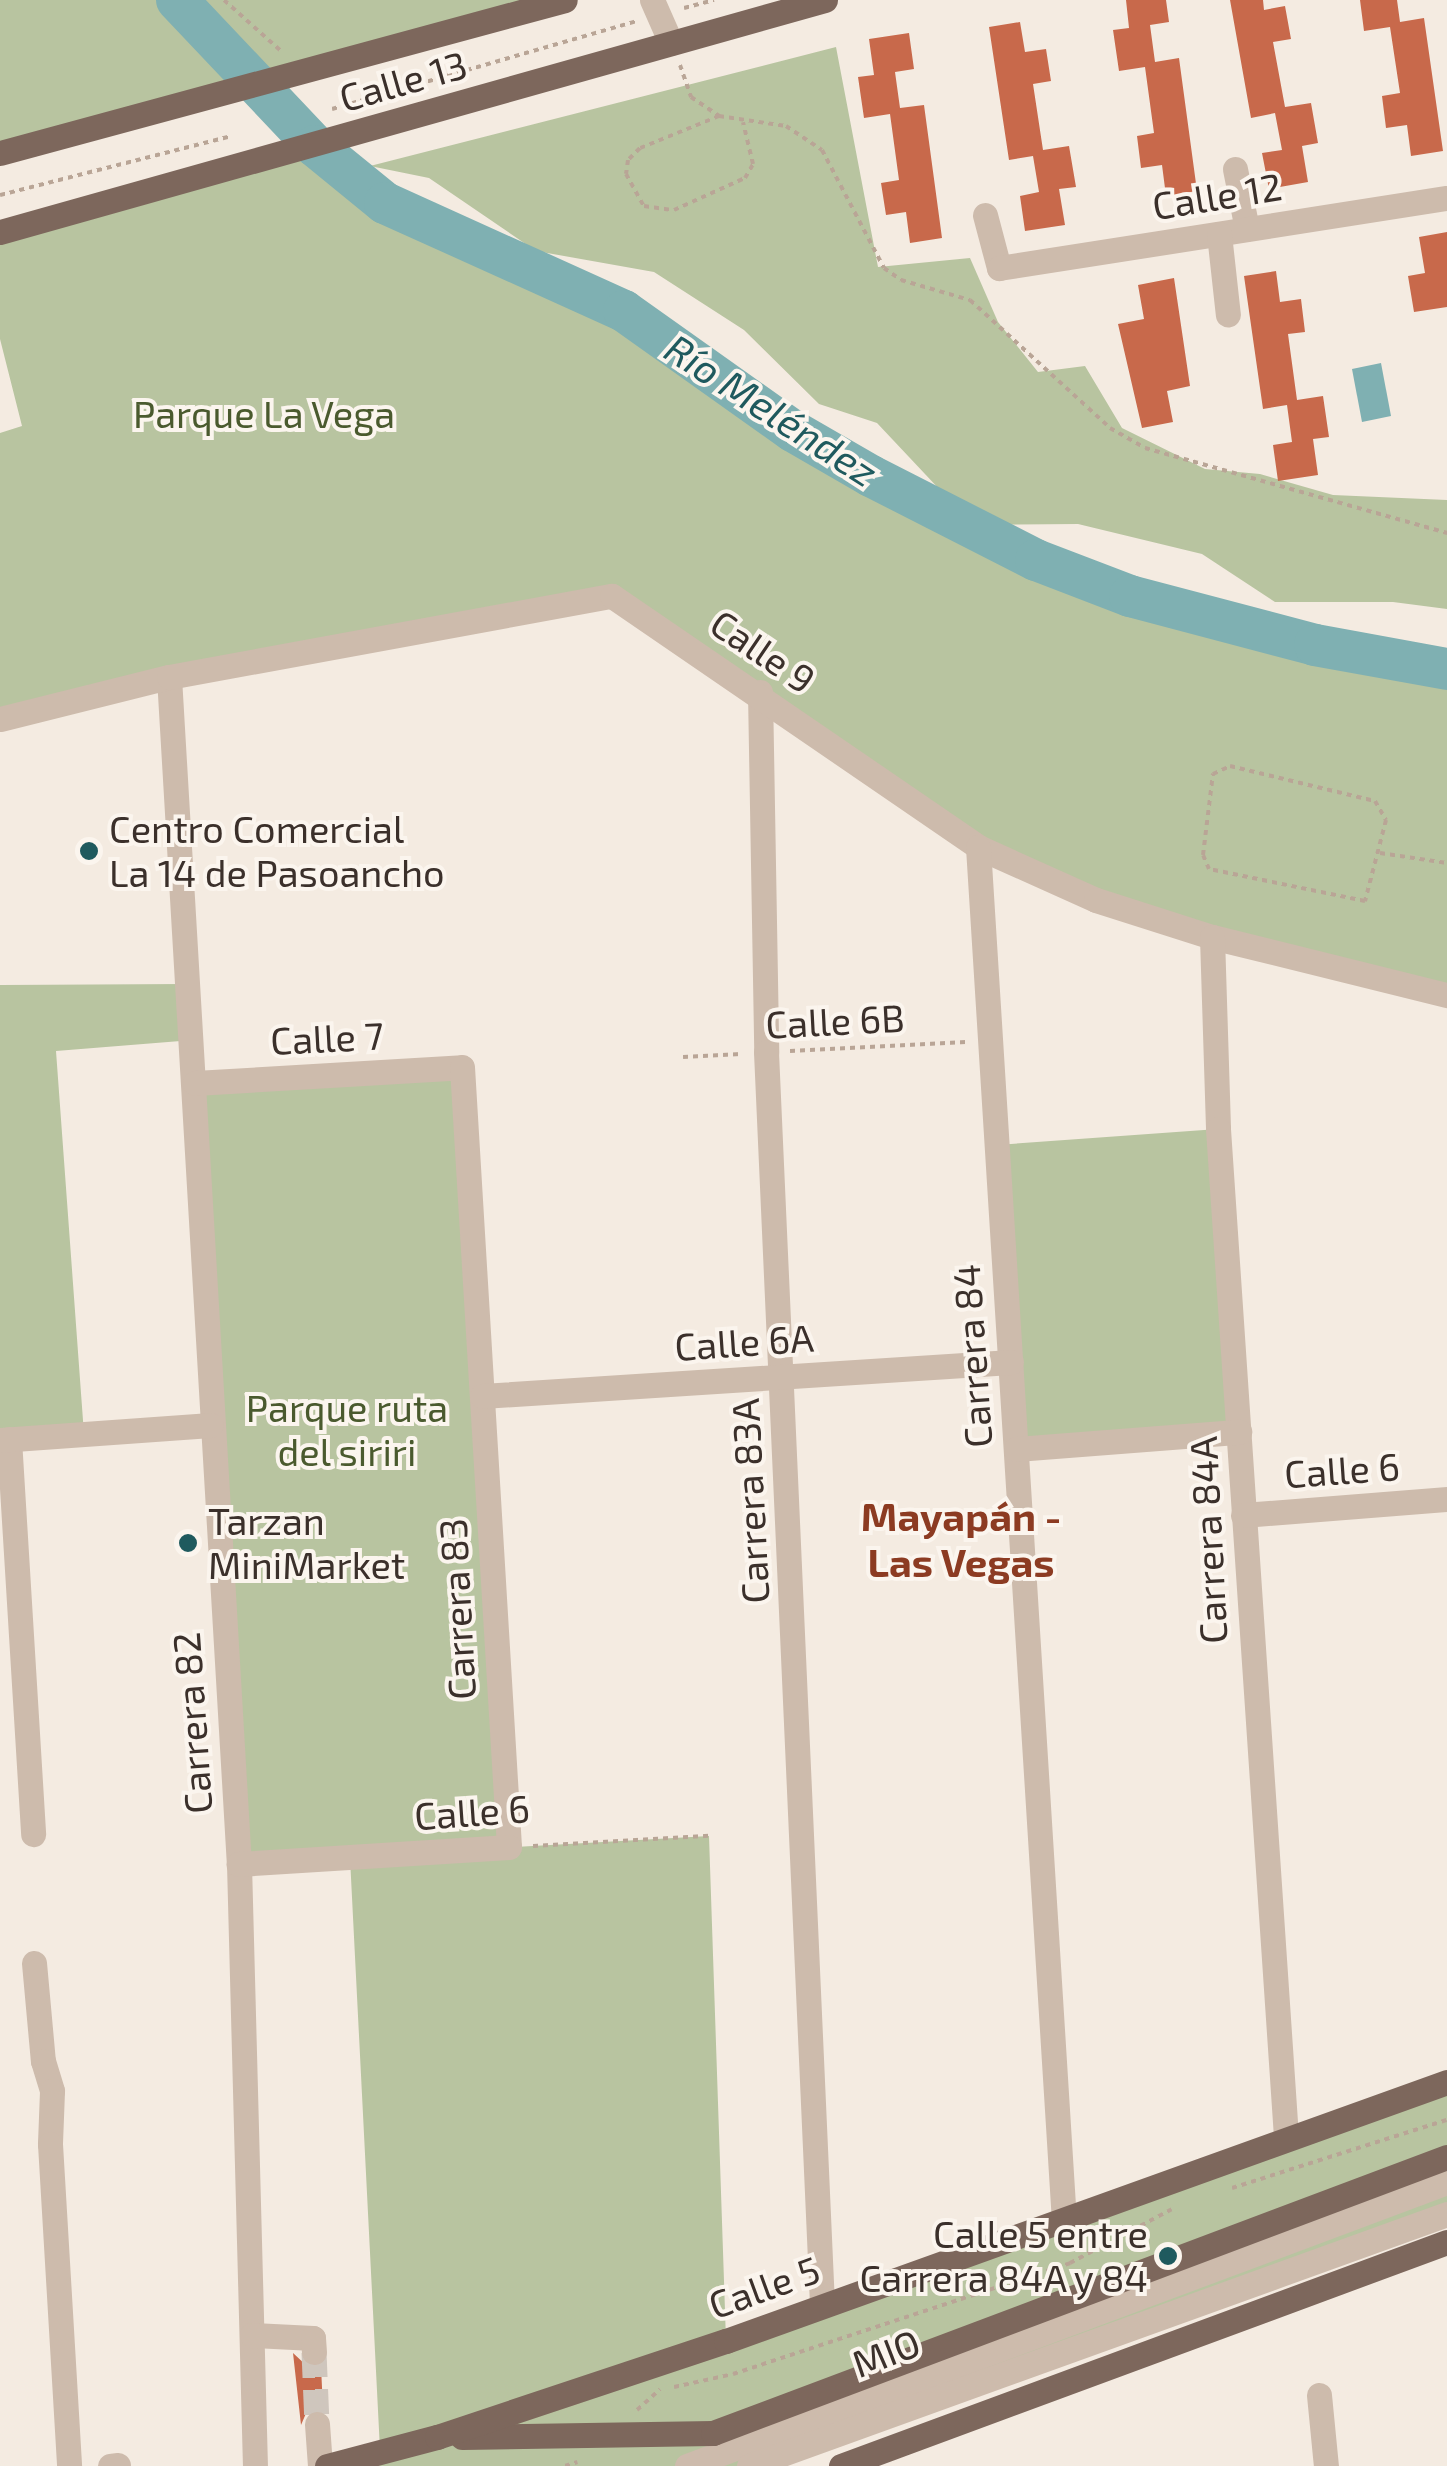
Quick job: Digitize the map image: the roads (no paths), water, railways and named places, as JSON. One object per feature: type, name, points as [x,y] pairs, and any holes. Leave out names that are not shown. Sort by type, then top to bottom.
[{"type":"main road","name":"Calle 13","points":[[0,153],[565,0]]},
{"type":"main road","name":"Calle 13","points":[[0,232],[352,133],[676,54],[825,0]]},
{"type":"main road","name":"Calle 5","points":[[323,2466],[438,2437],[1064,2220],[1447,2082]]},
{"type":"main road","points":[[438,2437],[733,2454],[1447,2158]]},
{"type":"main road","points":[[841,2466],[1447,2242]]},
{"type":"street","points":[[656,7],[676,54]]},
{"type":"street","points":[[1235,169],[1246,230]]},
{"type":"street","name":"Calle 12","points":[[986,216],[999,268],[1447,198]]},
{"type":"street","points":[[1219,234],[1228,314]]},
{"type":"street","name":"Calle 9","points":[[0,719],[169,677],[612,596],[760,692],[978,846],[1096,900],[1212,937],[1447,995]]},
{"type":"street","name":"Carrera 82","points":[[169,677],[196,1083],[210,1426],[239,1864],[255,2466]]},
{"type":"street","name":"Carrera 83A","points":[[760,692],[766,1052],[822,2305]]},
{"type":"street","name":"Carrera 84","points":[[978,846],[1064,2220]]},
{"type":"street","name":"Carrera 84A","points":[[1212,937],[1243,1515],[1286,2138]]},
{"type":"street","name":"Calle 7","points":[[196,1083],[462,1067]]},
{"type":"street","name":"Carrera 83","points":[[462,1067],[509,1847]]},
{"type":"street","name":"Calle 6A","points":[[482,1396],[1011,1362]]},
{"type":"street","points":[[33,1834],[4,1440],[210,1426]]},
{"type":"street","name":"Calle 6","points":[[1016,1449],[1239,1432]]},
{"type":"street","name":"Calle 6","points":[[1243,1515],[1447,1500]]},
{"type":"street","name":"Calle 6","points":[[239,1864],[509,1847]]},
{"type":"street","points":[[34,1963],[42,2061],[52,2091],[50,2144],[69,2466]]},
{"type":"street","name":"MIO","points":[[733,2454],[1447,2182]]},
{"type":"street","name":"MIO","points":[[688,2466],[1447,2214]]},
{"type":"street","points":[[252,2336],[313,2338],[314,2352]]},
{"type":"street","points":[[1319,2395],[1326,2466]]},
{"type":"street","points":[[318,2424],[323,2466]]},
{"type":"street","points":[[110,2466],[118,2465]]},
{"type":"water","points":[[1381,363],[1391,416],[1362,422],[1352,369]]},
{"type":"waterway","name":"Río Meléndez","points":[[177,0],[315,146],[385,203],[624,311],[793,431],[871,476],[1036,560],[1130,596],[1315,645],[1447,669]]},
{"type":"tunnel","points":[[314,2352],[317,2424]]},
{"type":"place","name":"Centro Comercial La 14 de Pasoancho","points":[[89,851]]},
{"type":"place","name":"Tarzan MiniMarket","points":[[188,1543]]},
{"type":"place","name":"Calle 5 entre Carrera 84A y 84","points":[[1168,2256]]},
{"type":"district","name":"Mayapán - Las Vegas","points":[[961,1538]]},
{"type":"park label","name":"Parque La Vega","points":[[264,414]]},
{"type":"park label","name":"Parque ruta del siriri","points":[[347,1430]]}]
